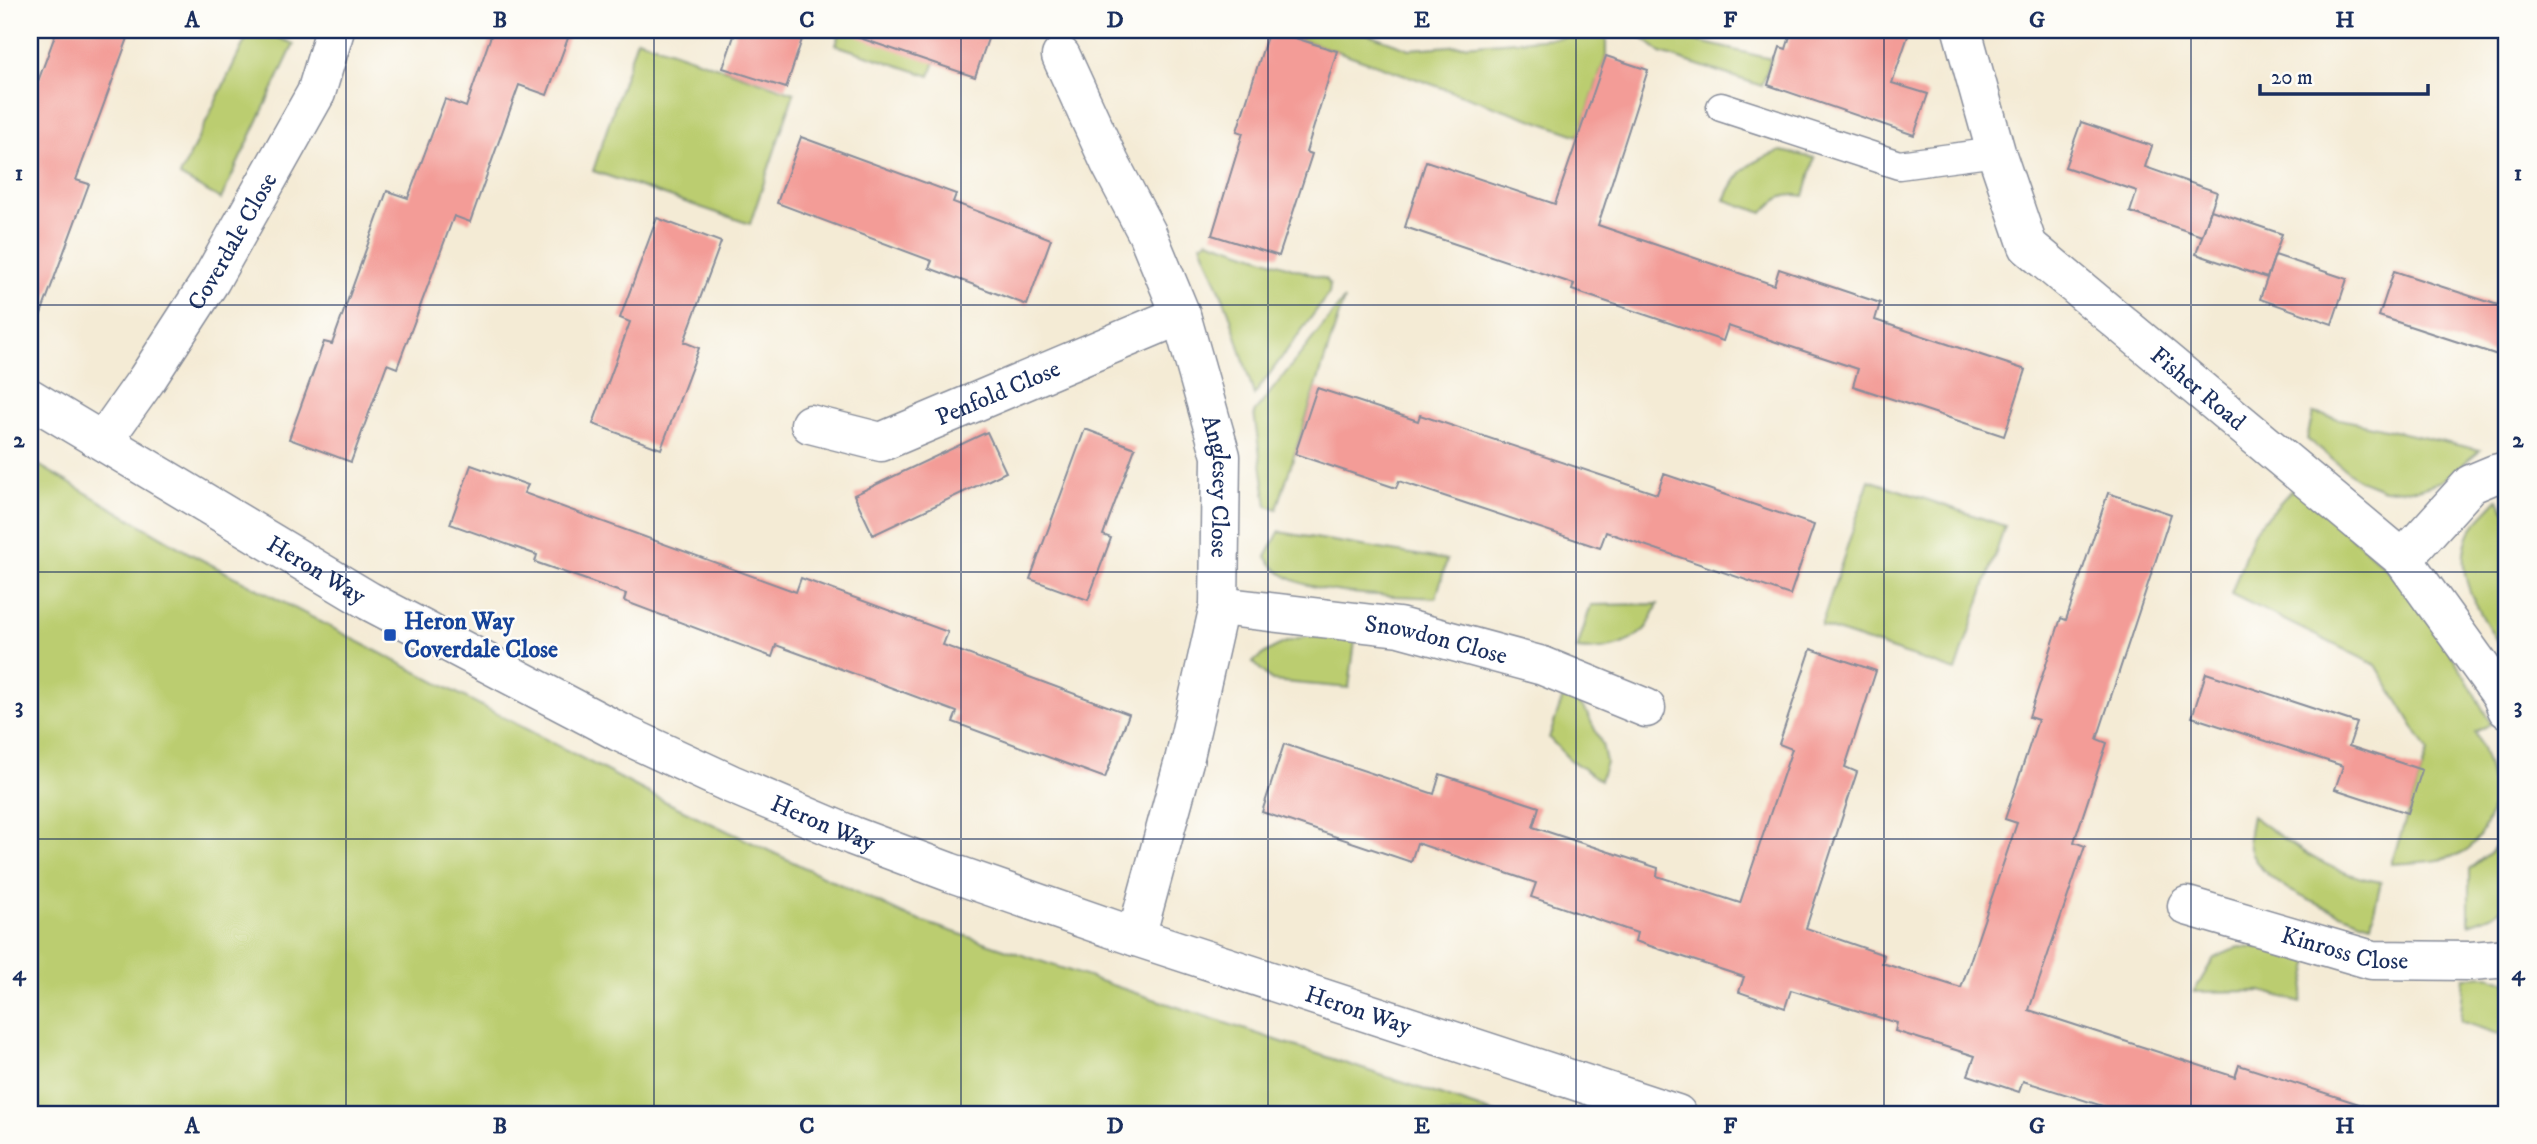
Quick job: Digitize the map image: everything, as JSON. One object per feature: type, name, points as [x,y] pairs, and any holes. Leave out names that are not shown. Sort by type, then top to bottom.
[{"type":"street","name":"Coverdale Close","points":[[103,441],[147,379],[218,268],[317,93],[335,30]]},
{"type":"street","name":"Fisher Road","points":[[1962,30],[1996,152],[2028,246],[2403,559],[2501,695],[2507,709]]},
{"type":"street","name":"Anglesey Close","points":[[1061,56],[1110,163],[1147,233],[1181,315],[1221,456],[1219,606],[1184,761],[1136,937]]},
{"type":"street","name":"Penfold Close","points":[[810,424],[881,442],[1181,315]]},
{"type":"street","name":"Heron Way","points":[[30,398],[369,601],[619,733],[853,836],[1136,937],[1677,1114]]},
{"type":"street","points":[[2403,559],[2471,484],[2507,471]]},
{"type":"street","name":"Snowdon Close","points":[[1219,606],[1399,627],[1543,666],[1646,708]]},
{"type":"street","name":"Kinross Close","points":[[2187,906],[2372,960],[2471,961],[2507,958]]},
{"type":"lane","points":[[1721,107],[1899,165],[1996,152]]},
{"type":"green space","points":[[250,30],[259,30],[294,44],[221,199],[180,176]]},
{"type":"green space","points":[[841,30],[946,30],[930,76],[836,45]]},
{"type":"green space","points":[[1270,30],[1357,30],[1410,49],[1606,34],[1606,56],[1579,136]]},
{"type":"green space","points":[[1632,30],[1701,42],[1771,59],[1762,86],[1661,53]]},
{"type":"green space","points":[[637,39],[794,93],[750,224],[593,171]]},
{"type":"green space","points":[[1781,151],[1815,158],[1804,196],[1780,198],[1763,213],[1725,200],[1746,168]]},
{"type":"green space","points":[[1208,240],[1326,279],[1330,285],[1329,293],[1254,395],[1229,312],[1201,244]]},
{"type":"green space","points":[[1344,299],[1277,509],[1267,506],[1254,413]]},
{"type":"green space","points":[[2313,413],[2480,450],[2442,481],[2418,489],[2384,490],[2357,479],[2307,439]]},
{"type":"green space","points":[[30,460],[189,553],[660,799],[909,917],[1497,1114],[30,1114]]},
{"type":"green space","points":[[1869,480],[2005,526],[1956,671],[1821,626]]},
{"type":"green space","points":[[2294,487],[2402,585],[2446,646],[2491,724],[2475,732],[2492,781],[2489,818],[2479,837],[2461,853],[2436,860],[2391,864],[2428,751],[2376,665],[2231,594],[2254,531]]},
{"type":"green space","points":[[2498,499],[2507,513],[2507,657],[2481,615],[2464,569],[2464,553],[2470,532]]},
{"type":"green space","points":[[1279,532],[1447,560],[1436,598],[1334,591],[1295,581],[1275,567],[1266,557]]},
{"type":"green space","points":[[1658,604],[1647,627],[1630,640],[1604,649],[1577,649],[1591,605]]},
{"type":"green space","points":[[1306,637],[1337,637],[1355,641],[1349,688],[1272,681],[1253,662],[1278,646]]},
{"type":"green space","points":[[1563,697],[1575,700],[1585,709],[1602,744],[1606,762],[1600,780],[1569,759],[1549,738]]},
{"type":"green space","points":[[2252,816],[2328,866],[2381,882],[2371,924],[2302,896],[2268,875],[2256,862],[2250,848]]},
{"type":"green space","points":[[2507,829],[2507,905],[2493,915],[2469,924],[2469,869],[2492,851]]},
{"type":"green space","points":[[2239,947],[2272,949],[2310,959],[2301,1002],[2261,991],[2194,992],[2214,958]]},
{"type":"green space","points":[[2489,976],[2507,982],[2507,1037],[2460,1021],[2464,977]]},
{"type":"building","points":[[57,30],[131,30],[76,180],[89,184],[35,330],[30,329],[30,103]]},
{"type":"building","points":[[493,30],[571,30],[547,95],[519,85],[470,222],[454,216],[397,368],[387,364],[351,462],[289,439],[324,342],[332,344],[387,191],[408,198],[445,99],[466,107]]},
{"type":"building","points":[[736,30],[805,30],[786,88],[723,68]]},
{"type":"building","points":[[859,30],[991,30],[975,77],[857,37]]},
{"type":"building","points":[[1269,30],[1337,51],[1306,152],[1312,154],[1279,256],[1212,235],[1243,133],[1237,131]]},
{"type":"building","points":[[1792,30],[1910,30],[1892,83],[1928,94],[1914,135],[1768,85],[1780,47],[1786,49]]},
{"type":"building","points":[[1606,56],[1648,70],[1598,225],[1774,285],[1779,269],[1880,303],[1875,320],[2026,370],[2004,436],[1853,386],[1858,369],[1728,326],[1723,341],[1572,290],[1574,284],[1405,227],[1426,161],[1555,204]]},
{"type":"building","points":[[2081,122],[2152,146],[2145,167],[2217,192],[2202,236],[2130,212],[2137,191],[2065,167]]},
{"type":"building","points":[[801,137],[956,194],[953,202],[1051,239],[1027,305],[929,268],[932,261],[777,203]]},
{"type":"building","points":[[2211,210],[2282,234],[2267,278],[2196,254]]},
{"type":"building","points":[[657,218],[721,242],[684,342],[699,348],[661,449],[593,424],[630,322],[620,318]]},
{"type":"building","points":[[2275,255],[2347,279],[2332,324],[2260,299]]},
{"type":"building","points":[[2394,271],[2507,308],[2507,358],[2379,316]]},
{"type":"building","points":[[1317,388],[1418,421],[1420,415],[1657,494],[1664,474],[1814,525],[1790,595],[1606,532],[1600,548],[1399,481],[1396,488],[1295,454]]},
{"type":"building","points":[[1085,429],[1135,448],[1103,535],[1111,538],[1088,600],[1030,579]]},
{"type":"building","points":[[987,432],[1006,472],[873,535],[854,495]]},
{"type":"building","points":[[471,465],[528,485],[524,493],[796,592],[801,578],[948,632],[943,645],[1129,714],[1105,778],[953,722],[957,712],[825,663],[776,645],[772,657],[624,601],[626,594],[535,562],[537,555],[450,524]]},
{"type":"building","points":[[2108,493],[2171,514],[2097,739],[2107,743],[2074,842],[2085,846],[2029,1010],[2235,1077],[2239,1065],[2362,1105],[2360,1114],[2128,1114],[2023,1081],[2019,1092],[1968,1075],[1975,1056],[1895,1031],[1897,1023],[1791,990],[1785,1008],[1739,992],[1744,977],[1635,941],[1637,933],[1531,897],[1536,883],[1417,843],[1411,862],[1262,812],[1284,744],[1434,794],[1440,774],[1539,807],[1533,827],[1658,868],[1657,876],[1740,903],[1792,749],[1779,744],[1811,649],[1876,671],[1845,767],[1857,772],[1806,928],[1884,955],[1882,963],[1961,988],[2017,823],[2005,819],[2038,720],[2029,717],[2061,618],[2066,620]]},
{"type":"building","points":[[2206,673],[2357,723],[2349,746],[2422,770],[2408,813],[2335,789],[2343,766],[2192,717]]},
{"type":"place","name":"Heron Way Coverdale Close","points":[[390,635]]}]
